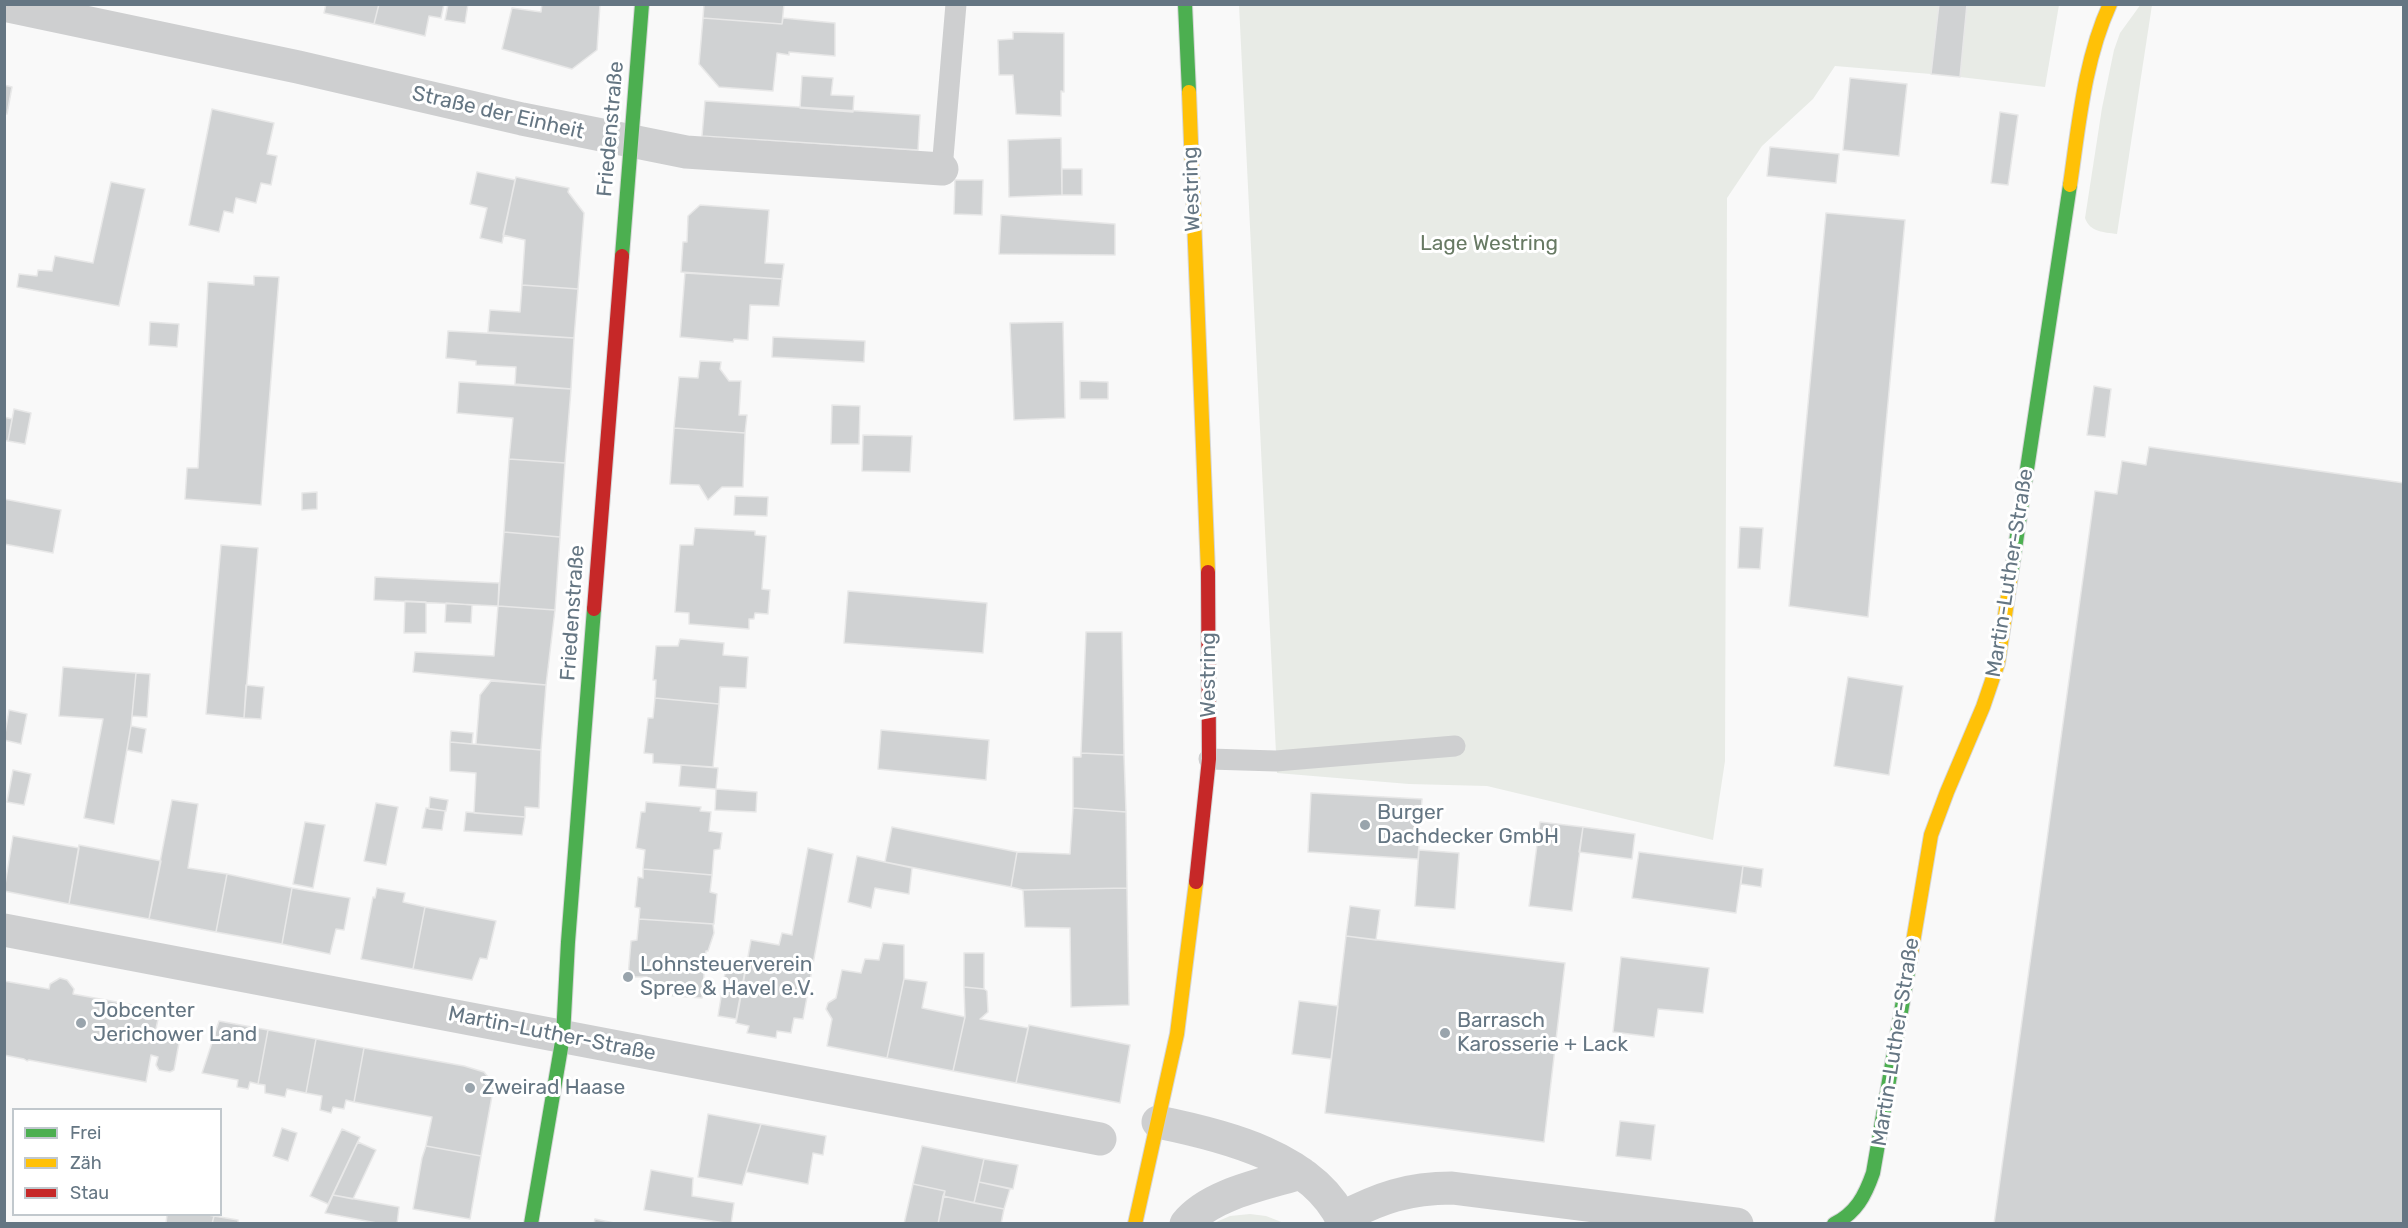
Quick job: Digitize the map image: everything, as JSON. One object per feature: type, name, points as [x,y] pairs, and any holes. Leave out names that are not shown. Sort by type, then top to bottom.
[{"type":"street","name":"Straße der Einheit","points":[[4,4],[631,142],[686,152],[942,169]]},
{"type":"street","name":"Friedenstraße","points":[[531,1224],[562,1036],[642,4]]},
{"type":"street","name":"Westring","points":[[1135,1224],[1180,1012],[1203,830],[1209,759],[1208,575],[1185,4]]},
{"type":"street","name":"Martin-Luther-Straße","points":[[1834,1224],[1854,1210],[1863,1198],[1873,1175],[1931,835],[1942,799],[1978,721],[1998,663],[2085,83],[2099,28],[2110,4]]},
{"type":"street","name":"Martin-Luther-Straße","points":[[4,930],[1100,1139]]},
{"type":"street","points":[[1158,1122],[1198,1130],[1275,1158],[1301,1173],[1318,1187],[1343,1221],[1371,1203],[1408,1191],[1452,1188],[1737,1224]]},
{"type":"street","points":[[1186,1224],[1199,1210],[1211,1204],[1240,1192],[1301,1173]]},
{"type":"lane","name":"Straße der Einheit","points":[[942,169],[956,4]]},
{"type":"lane","points":[[1209,759],[1276,761],[1455,746]]},
{"type":"green space","points":[[2141,4],[2152,5],[2117,234],[2102,232],[2090,226],[2085,218],[2102,108],[2114,50],[2120,33]]},
{"type":"green space","name":"Lage Westring","points":[[1239,5],[1939,5],[1931,74],[1835,66],[1813,99],[1762,146],[1727,198],[1725,761],[1713,840],[1487,786],[1409,784],[1277,773]]},
{"type":"green space","points":[[1967,5],[2059,5],[2045,87],[1960,77]]},
{"type":"green space","points":[[1250,1214],[1266,1216],[1284,1223],[1214,1223],[1230,1216]]},
{"type":"building","points":[[326,4],[379,4],[374,24],[324,13]]},
{"type":"building","points":[[379,4],[444,4],[441,18],[429,16],[425,36],[374,24]]},
{"type":"building","points":[[448,4],[468,4],[465,23],[445,20]]},
{"type":"building","points":[[542,4],[600,4],[597,50],[572,69],[502,49],[512,8],[541,12]]},
{"type":"building","points":[[704,4],[784,4],[782,24],[703,18]]},
{"type":"building","points":[[1939,4],[1967,4],[1960,77],[1931,74]]},
{"type":"building","points":[[703,18],[782,24],[783,18],[835,23],[835,56],[777,53],[773,91],[719,87],[699,64]]},
{"type":"building","points":[[1013,32],[1064,33],[1064,92],[1061,91],[1061,116],[1016,114],[1013,75],[999,75],[998,40],[1013,39]]},
{"type":"building","points":[[802,76],[833,78],[831,95],[854,96],[853,112],[800,108]]},
{"type":"building","points":[[1850,78],[1907,84],[1899,156],[1843,150]]},
{"type":"building","points":[[4,85],[12,87],[7,114],[4,114]]},
{"type":"building","points":[[705,101],[920,115],[918,150],[702,136]]},
{"type":"building","points":[[212,109],[274,123],[267,154],[277,156],[271,185],[261,183],[256,203],[236,198],[233,213],[224,211],[219,232],[189,225]]},
{"type":"building","points":[[2000,112],[2018,115],[2008,185],[1991,183]]},
{"type":"building","points":[[1061,138],[1062,195],[1009,197],[1008,140]]},
{"type":"building","points":[[1770,147],[1839,154],[1836,183],[1767,176]]},
{"type":"building","points":[[1062,169],[1082,169],[1082,195],[1062,195]]},
{"type":"building","points":[[477,172],[515,180],[502,243],[480,238],[487,208],[470,204]]},
{"type":"building","points":[[516,177],[569,188],[568,192],[584,213],[578,289],[522,285],[525,240],[503,235]]},
{"type":"building","points":[[955,180],[983,180],[982,215],[954,214]]},
{"type":"building","points":[[111,182],[145,189],[119,306],[17,287],[19,274],[37,276],[38,270],[52,271],[55,256],[93,263]]},
{"type":"building","points":[[700,205],[769,210],[765,263],[784,264],[782,279],[681,272],[683,242],[687,242],[688,216]]},
{"type":"building","points":[[1826,213],[1905,220],[1868,617],[1789,606]]},
{"type":"building","points":[[1001,215],[1115,224],[1115,255],[999,254]]},
{"type":"building","points":[[685,273],[782,279],[779,306],[750,305],[748,340],[734,339],[733,342],[680,337]]},
{"type":"building","points":[[254,276],[279,277],[261,505],[185,499],[187,468],[198,468],[208,282],[254,285]]},
{"type":"building","points":[[522,285],[578,289],[574,338],[488,332],[490,310],[520,312]]},
{"type":"building","points":[[150,322],[179,324],[177,347],[149,345]]},
{"type":"building","points":[[1063,322],[1065,418],[1014,420],[1010,323]]},
{"type":"building","points":[[448,331],[574,338],[571,389],[515,384],[516,367],[476,365],[476,361],[446,358]]},
{"type":"building","points":[[773,337],[865,341],[864,362],[772,357]]},
{"type":"building","points":[[700,361],[721,362],[720,369],[729,381],[741,381],[739,415],[747,415],[745,433],[674,428],[679,377],[698,378]]},
{"type":"building","points":[[1080,381],[1108,382],[1108,399],[1080,399]]},
{"type":"building","points":[[459,382],[571,389],[565,463],[509,459],[513,418],[457,413]]},
{"type":"building","points":[[2094,386],[2111,389],[2105,437],[2087,435]]},
{"type":"building","points":[[832,405],[860,406],[859,444],[831,444]]},
{"type":"building","points":[[14,409],[31,413],[25,444],[8,441]]},
{"type":"building","points":[[4,417],[12,419],[8,441],[4,440]]},
{"type":"building","points":[[674,428],[745,433],[743,487],[722,487],[708,500],[699,485],[670,484]]},
{"type":"building","points":[[863,435],[912,436],[910,472],[862,471]]},
{"type":"building","points":[[2149,447],[2404,483],[2404,1224],[1994,1224],[2095,491],[2117,494],[2122,461],[2146,465]]},
{"type":"building","points":[[509,459],[565,463],[560,537],[504,532]]},
{"type":"building","points":[[317,492],[317,509],[302,510],[302,493]]},
{"type":"building","points":[[735,496],[768,497],[767,516],[734,515]]},
{"type":"building","points":[[4,499],[61,510],[53,553],[4,544]]},
{"type":"building","points":[[1740,527],[1763,528],[1760,569],[1738,568]]},
{"type":"building","points":[[695,528],[755,531],[755,535],[766,536],[762,589],[770,590],[768,614],[755,613],[754,619],[749,619],[749,629],[689,624],[689,613],[675,612],[680,545],[693,545]]},
{"type":"building","points":[[504,532],[560,537],[555,610],[498,606]]},
{"type":"building","points":[[221,545],[258,548],[244,718],[206,714]]},
{"type":"building","points":[[375,577],[499,583],[498,606],[374,600]]},
{"type":"building","points":[[848,591],[987,603],[983,653],[844,643]]},
{"type":"building","points":[[405,601],[426,602],[426,633],[404,633]]},
{"type":"building","points":[[446,603],[472,605],[471,623],[445,622]]},
{"type":"building","points":[[498,606],[555,610],[546,685],[413,672],[415,652],[494,656]]},
{"type":"building","points":[[1086,632],[1122,632],[1124,755],[1081,753]]},
{"type":"building","points":[[680,639],[724,643],[723,655],[748,657],[746,688],[720,687],[719,704],[655,698],[656,680],[653,680],[656,646],[678,646]]},
{"type":"building","points":[[63,667],[136,673],[131,726],[114,824],[84,818],[103,719],[59,716]]},
{"type":"building","points":[[136,673],[150,674],[147,717],[132,716]]},
{"type":"building","points":[[1848,677],[1903,686],[1889,775],[1834,766]]},
{"type":"building","points":[[491,681],[546,685],[541,750],[476,744],[480,695]]},
{"type":"building","points":[[246,685],[264,687],[261,719],[244,718]]},
{"type":"building","points":[[655,698],[719,704],[713,767],[653,763],[653,754],[644,753],[648,718],[653,718]]},
{"type":"building","points":[[9,710],[27,714],[21,744],[4,740]]},
{"type":"building","points":[[131,726],[146,729],[142,753],[127,750]]},
{"type":"building","points":[[881,730],[989,740],[986,780],[878,769]]},
{"type":"building","points":[[451,731],[473,733],[472,744],[450,742]]},
{"type":"building","points":[[450,742],[541,750],[539,808],[525,807],[525,817],[474,813],[476,773],[450,771]]},
{"type":"building","points":[[1081,753],[1124,755],[1126,812],[1073,808],[1073,757],[1081,757]]},
{"type":"building","points":[[681,765],[718,768],[716,789],[679,786]]},
{"type":"building","points":[[13,770],[31,774],[24,805],[7,802]]},
{"type":"building","points":[[716,789],[757,792],[756,812],[715,810]]},
{"type":"building","name":"Burger Dachdecker GmbH","points":[[1311,793],[1422,799],[1418,859],[1308,852]]},
{"type":"building","points":[[430,797],[448,800],[446,811],[429,809]]},
{"type":"building","points":[[172,800],[198,804],[188,868],[227,874],[216,932],[149,919]]},
{"type":"building","points":[[646,802],[701,807],[700,811],[711,812],[709,831],[722,833],[720,849],[714,850],[712,875],[643,869],[645,850],[636,848],[641,812],[645,812]]},
{"type":"building","points":[[376,803],[398,807],[386,865],[364,861]]},
{"type":"building","points":[[426,808],[445,811],[442,830],[422,828]]},
{"type":"building","points":[[1073,808],[1126,812],[1127,888],[1023,890],[1011,887],[1017,852],[1070,854]]},
{"type":"building","points":[[466,812],[525,817],[522,835],[464,831]]},
{"type":"building","points":[[305,822],[325,825],[313,888],[293,884]]},
{"type":"building","points":[[1540,822],[1583,827],[1572,911],[1529,906]]},
{"type":"building","points":[[892,827],[1017,852],[1011,887],[885,862]]},
{"type":"building","points":[[1583,827],[1635,834],[1632,859],[1579,852]]},
{"type":"building","points":[[13,836],[79,848],[69,904],[4,891]]},
{"type":"building","points":[[79,845],[161,861],[149,919],[69,904]]},
{"type":"building","points":[[808,848],[833,854],[803,1019],[794,1018],[791,1033],[777,1031],[776,1038],[747,1033],[749,1026],[736,1023],[751,940],[779,945],[782,933],[792,935]]},
{"type":"building","points":[[1419,850],[1459,853],[1455,909],[1415,906]]},
{"type":"building","points":[[1639,852],[1743,866],[1736,913],[1632,898]]},
{"type":"building","points":[[857,856],[912,868],[909,894],[875,888],[871,908],[848,902]]},
{"type":"building","points":[[1743,866],[1763,869],[1761,887],[1741,884]]},
{"type":"building","points":[[643,869],[712,875],[710,892],[717,894],[714,924],[639,919],[640,908],[635,907],[638,877],[643,878]]},
{"type":"building","points":[[227,874],[292,888],[282,944],[216,932]]},
{"type":"building","points":[[292,888],[350,898],[344,930],[336,929],[330,954],[282,944]]},
{"type":"building","points":[[377,888],[405,893],[403,902],[425,907],[413,969],[361,959],[373,897],[375,898]]},
{"type":"building","points":[[1127,888],[1129,1005],[1071,1007],[1070,928],[1025,927],[1023,890]]},
{"type":"building","points":[[1350,906],[1380,910],[1376,940],[1346,936]]},
{"type":"building","points":[[425,907],[496,921],[487,959],[480,958],[472,980],[413,969]]},
{"type":"building","points":[[639,919],[713,924],[714,933],[708,951],[706,951],[702,998],[645,994],[647,977],[628,977],[631,941],[637,940]]},
{"type":"building","name":"Barrasch Karosserie + Lack","points":[[1346,936],[1565,963],[1544,1142],[1325,1113]]},
{"type":"building","points":[[883,943],[904,945],[904,979],[887,1058],[827,1046],[832,1019],[826,1009],[828,1003],[836,998],[842,970],[861,973],[865,959],[879,960]]},
{"type":"building","points":[[964,953],[984,953],[984,989],[964,987]]},
{"type":"building","points":[[1621,957],[1709,968],[1703,1013],[1658,1009],[1654,1037],[1613,1032]]},
{"type":"building","points":[[726,967],[745,971],[736,1019],[718,1016]]},
{"type":"building","name":"Jobcenter Jerichower Land","points":[[60,978],[67,980],[74,989],[73,994],[160,1010],[154,1038],[176,1039],[179,1043],[174,1070],[170,1072],[159,1070],[156,1065],[158,1057],[151,1055],[146,1082],[4,1055],[4,981],[49,989],[50,984]]},
{"type":"building","points":[[904,979],[927,982],[922,1008],[965,1017],[953,1071],[887,1058]]},
{"type":"building","points":[[964,987],[987,991],[988,1012],[980,1019],[1028,1028],[1016,1083],[953,1071],[965,1017]]},
{"type":"building","points":[[1299,1001],[1338,1006],[1331,1059],[1292,1054]]},
{"type":"building","points":[[219,1021],[268,1030],[258,1084],[250,1082],[248,1089],[237,1087],[238,1080],[202,1073]]},
{"type":"building","points":[[1029,1025],[1130,1045],[1120,1103],[1016,1083]]},
{"type":"building","points":[[268,1030],[316,1039],[306,1093],[287,1089],[285,1097],[265,1093],[265,1085],[258,1084]]},
{"type":"building","points":[[316,1039],[364,1048],[354,1102],[346,1100],[344,1109],[333,1107],[331,1113],[320,1110],[322,1096],[306,1093]]},
{"type":"building","points":[[364,1048],[464,1066],[484,1072],[494,1085],[481,1156],[426,1146],[432,1117],[354,1102]]},
{"type":"building","points":[[708,1114],[761,1124],[742,1185],[698,1177]]},
{"type":"building","points":[[1620,1121],[1655,1125],[1651,1160],[1616,1156]]},
{"type":"building","points":[[761,1124],[826,1136],[823,1155],[813,1153],[808,1184],[746,1172]]},
{"type":"building","points":[[282,1128],[297,1133],[288,1161],[273,1156]]},
{"type":"building","points":[[342,1129],[360,1137],[328,1204],[310,1196]]},
{"type":"building","points":[[358,1142],[376,1150],[353,1199],[333,1195]]},
{"type":"building","points":[[426,1146],[481,1156],[470,1219],[413,1209]]},
{"type":"building","points":[[922,1146],[984,1159],[974,1203],[943,1196],[945,1191],[913,1184]]},
{"type":"building","points":[[984,1159],[1018,1165],[1013,1189],[979,1182]]},
{"type":"building","points":[[651,1170],[693,1178],[692,1196],[734,1203],[731,1224],[644,1210]]},
{"type":"building","points":[[979,1182],[1010,1189],[1004,1209],[974,1203]]},
{"type":"building","points":[[913,1184],[945,1191],[938,1224],[904,1224]]},
{"type":"building","points":[[333,1195],[399,1207],[397,1224],[382,1224],[325,1213]]},
{"type":"building","points":[[943,1196],[1004,1209],[1001,1224],[938,1224]]},
{"type":"building","points":[[167,1216],[214,1216],[212,1224],[166,1224]]},
{"type":"building","points":[[214,1216],[238,1220],[238,1224],[212,1224]]},
{"type":"building","points":[[595,1219],[619,1224],[594,1224]]},
{"type":"traffic: fast","points":[[622,256],[642,4]]},
{"type":"traffic: fast","points":[[1185,4],[1189,92]]},
{"type":"traffic: fast","points":[[2011,575],[2070,185]]},
{"type":"traffic: fast","points":[[531,1224],[563,1036],[568,942],[594,609]]},
{"type":"traffic: fast","points":[[1834,1224],[1848,1215],[1859,1203],[1873,1173],[1909,966]]},
{"type":"traffic: slow","points":[[2070,185],[2088,70],[2110,4]]},
{"type":"traffic: slow","points":[[1189,92],[1208,572]]},
{"type":"traffic: slow","points":[[1909,966],[1931,835],[1983,707],[1998,663],[2011,575]]},
{"type":"traffic: slow","points":[[1135,1224],[1177,1034],[1196,882]]},
{"type":"traffic: jam","points":[[594,609],[622,256]]},
{"type":"traffic: jam","points":[[1196,882],[1209,759],[1208,572]]},
{"type":"place","name":"Burger Dachdecker GmbH","points":[[1365,825]]},
{"type":"place","name":"Lohnsteuerverein Spree & Havel e.V.","points":[[628,977]]},
{"type":"place","name":"Jobcenter Jerichower Land","points":[[81,1023]]},
{"type":"place","name":"Barrasch Karosserie + Lack","points":[[1445,1033]]},
{"type":"place","name":"Zweirad Haase","points":[[470,1088]]}]
